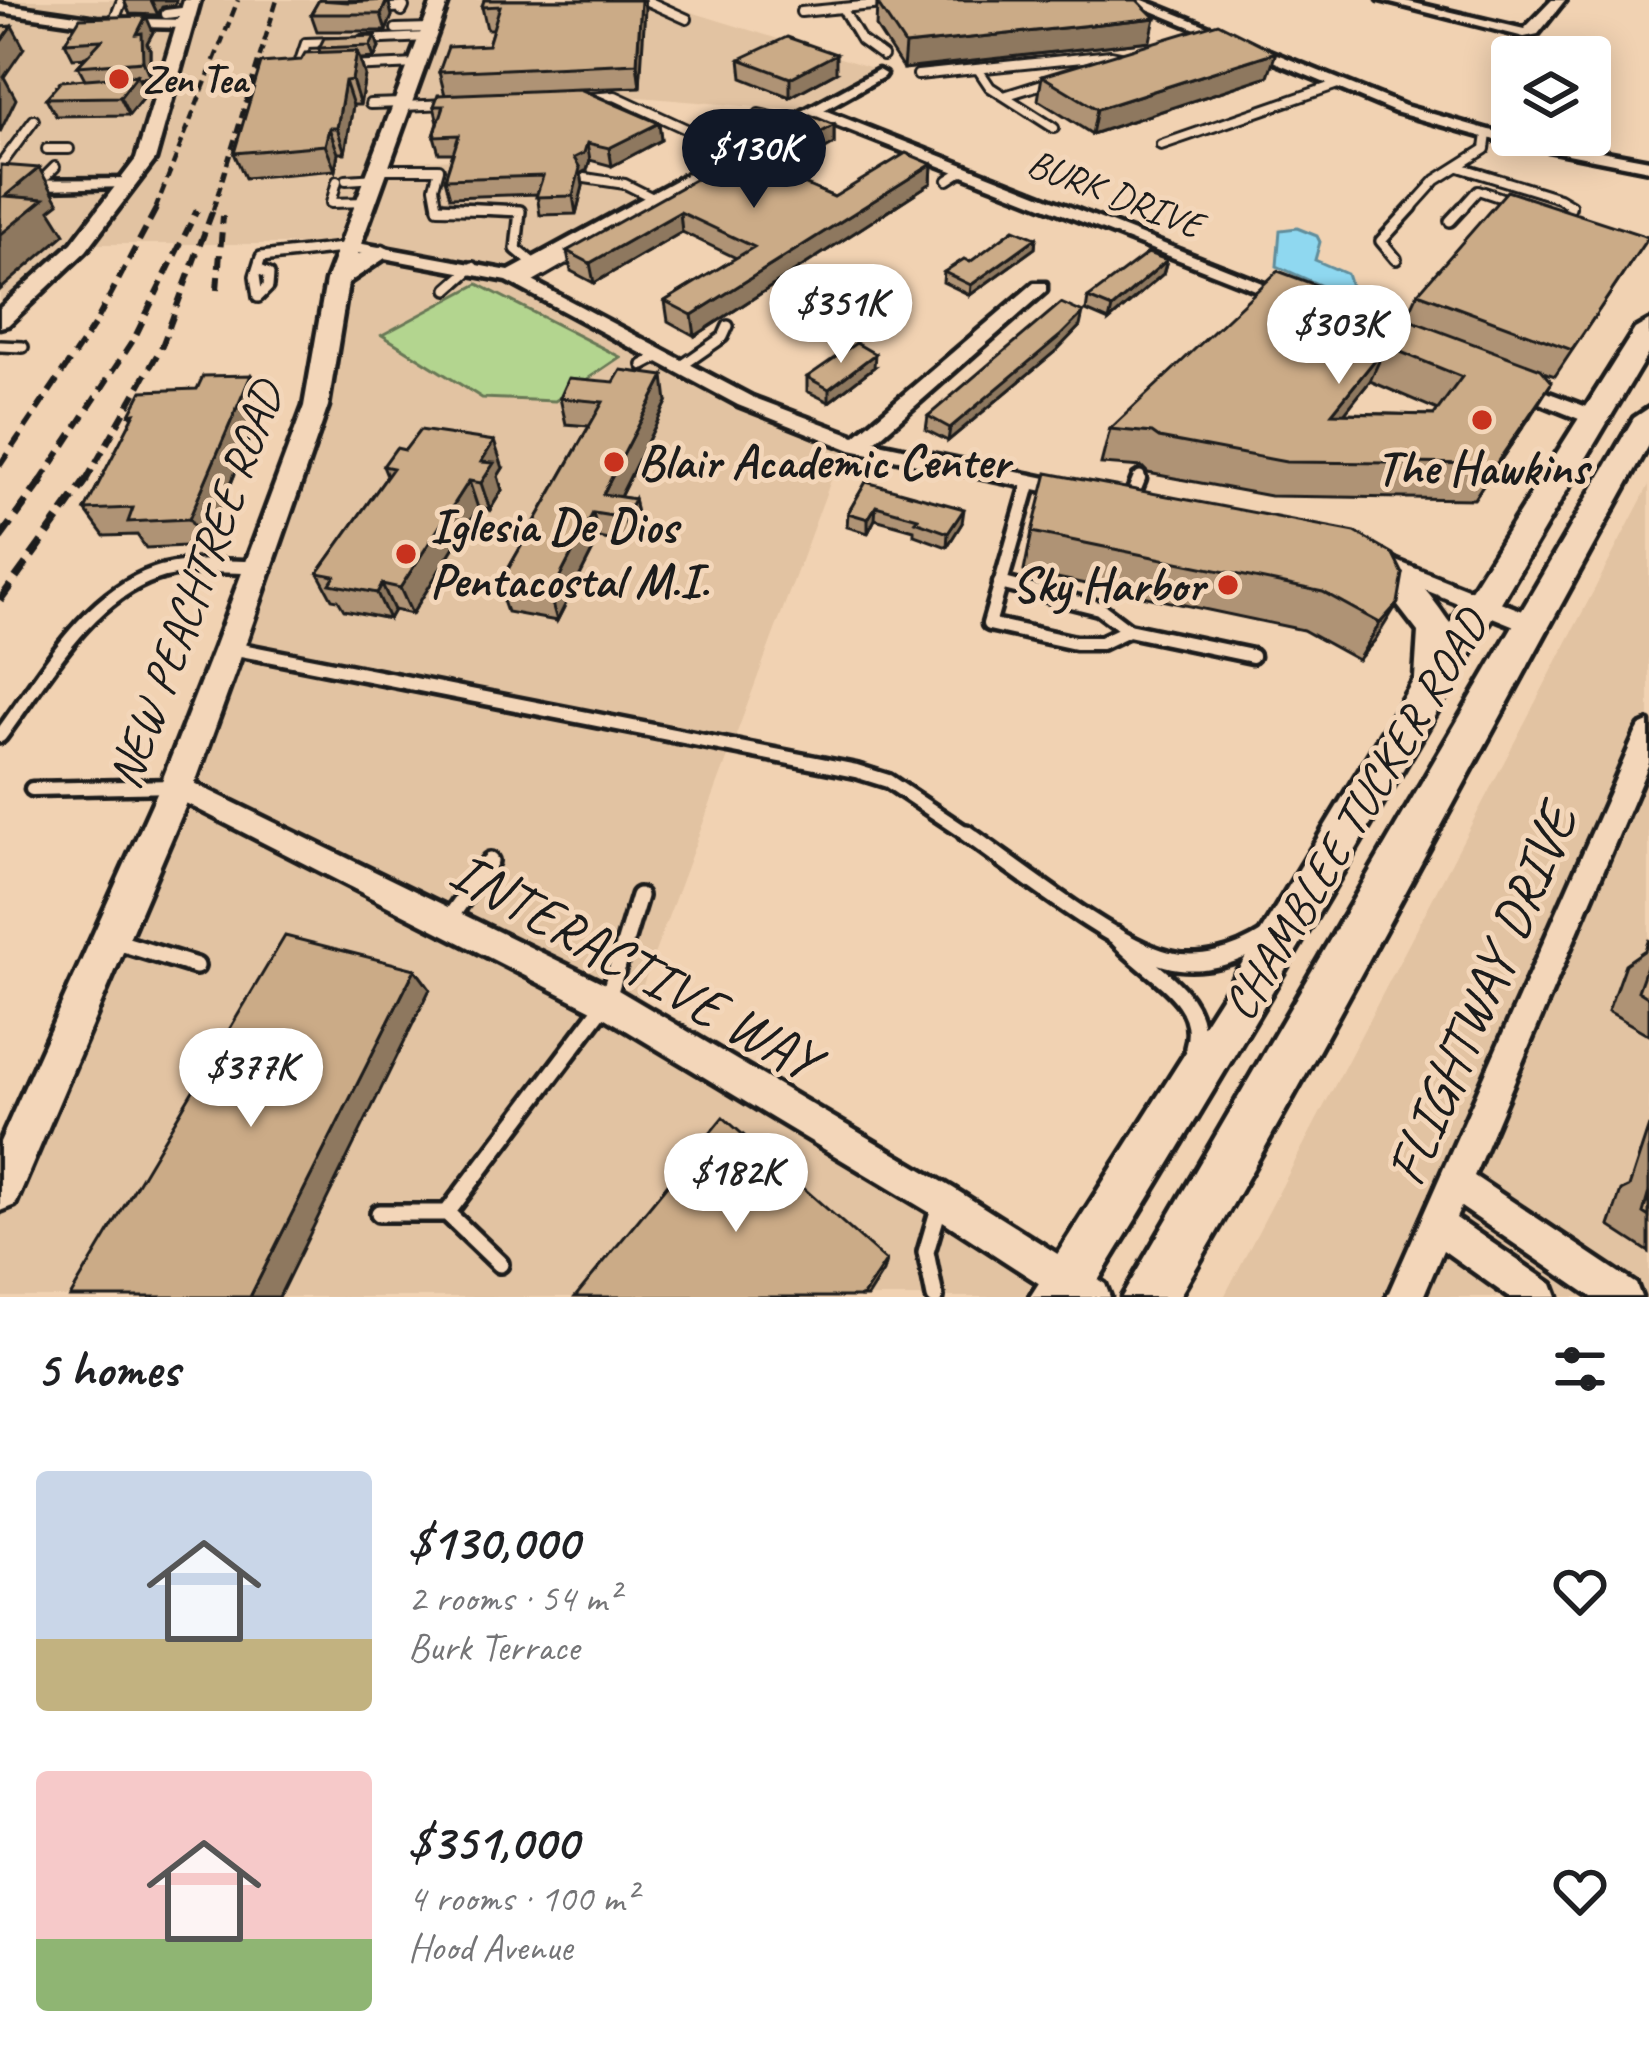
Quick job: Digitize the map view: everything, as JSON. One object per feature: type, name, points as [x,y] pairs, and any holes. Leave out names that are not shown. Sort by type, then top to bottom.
[{"type":"main road","name":"CHAMBLEE TUCKER ROAD","points":[[1072,1292],[1433,681],[1649,329]]},
{"type":"main road","name":"CHAMBLEE TUCKER ROAD","points":[[1149,1297],[1263,1108],[1649,418]]},
{"type":"main road","points":[[1346,552],[1397,580],[1436,628],[1433,681]]},
{"type":"street","name":"NEW PEACHTREE ROAD","points":[[0,1190],[177,786],[230,648],[316,406],[337,280],[441,0]]},
{"type":"street","points":[[1132,0],[1400,109],[1487,134],[1649,165]]},
{"type":"street","points":[[1385,0],[1524,33],[1533,31],[1559,0]]},
{"type":"street","points":[[0,8],[115,20],[189,12],[145,160],[79,247],[0,320]]},
{"type":"street","points":[[523,275],[791,121],[820,118],[878,74]]},
{"type":"street","name":"BURK DRIVE","points":[[820,118],[955,175],[1307,304]]},
{"type":"street","points":[[2,188],[128,182]]},
{"type":"street","points":[[352,247],[523,275],[651,361],[680,367],[745,401],[858,445],[1154,507]]},
{"type":"street","points":[[337,280],[382,252]]},
{"type":"street","points":[[858,445],[1040,287]]},
{"type":"street","points":[[1506,382],[1596,418]]},
{"type":"street","points":[[1346,552],[1411,572],[1531,623]]},
{"type":"street","name":"FLIGHTWAY DRIVE","points":[[1405,1297],[1649,733]]},
{"type":"street","name":"INTERACTIVE WAY","points":[[177,786],[607,1001],[941,1200],[1072,1292]]},
{"type":"street","points":[[1456,1183],[1624,1297]]},
{"type":"street","points":[[1436,1226],[1539,1297]]},
{"type":"lane","points":[[115,20],[122,0]]},
{"type":"lane","points":[[645,0],[687,19]]},
{"type":"lane","points":[[801,12],[908,2]]},
{"type":"lane","points":[[842,8],[861,40],[883,56]]},
{"type":"lane","points":[[370,9],[402,11]]},
{"type":"lane","points":[[166,14],[189,12]]},
{"type":"lane","points":[[115,20],[130,16]]},
{"type":"lane","points":[[396,28],[428,45]]},
{"type":"lane","points":[[1186,37],[1205,30]]},
{"type":"lane","points":[[315,69],[294,70],[305,43],[428,45]]},
{"type":"lane","points":[[336,68],[428,45]]},
{"type":"lane","points":[[1086,71],[1147,51]]},
{"type":"lane","points":[[918,75],[1111,55],[1128,58]]},
{"type":"lane","points":[[978,69],[1004,96],[1054,128]]},
{"type":"lane","points":[[1004,96],[1066,77]]},
{"type":"lane","points":[[112,88],[165,84]]},
{"type":"lane","points":[[1161,145],[1338,84]]},
{"type":"lane","points":[[571,98],[615,96],[736,152]]},
{"type":"lane","points":[[370,104],[460,104]]},
{"type":"lane","points":[[759,114],[791,121]]},
{"type":"lane","points":[[0,166],[34,120]]},
{"type":"lane","points":[[1396,259],[1382,241],[1436,180],[1485,149],[1487,134]]},
{"type":"lane","points":[[47,149],[69,148]]},
{"type":"lane","points":[[38,184],[55,167]]},
{"type":"lane","points":[[1459,167],[1559,198],[1571,206],[1563,218]]},
{"type":"lane","points":[[368,202],[331,203],[341,180],[439,169],[434,187],[439,209],[520,212],[516,249],[523,275],[564,259],[582,258]]},
{"type":"lane","points":[[585,178],[626,184],[653,198]]},
{"type":"lane","points":[[1450,221],[1478,190],[1520,204]]},
{"type":"lane","points":[[1541,212],[1583,225]]},
{"type":"lane","points":[[258,269],[261,257],[352,247]]},
{"type":"lane","points":[[448,289],[473,267]]},
{"type":"lane","points":[[680,367],[723,337],[728,326]]},
{"type":"lane","points":[[0,346],[23,347]]},
{"type":"lane","points":[[1110,498],[1140,476]]},
{"type":"lane","points":[[1030,482],[989,624],[1075,643],[1101,643],[1128,630]]},
{"type":"lane","points":[[0,736],[92,618],[120,591],[164,572],[259,567]]},
{"type":"lane","points":[[1000,583],[1099,608],[1128,630],[1252,656]]},
{"type":"lane","points":[[230,648],[553,710],[631,730],[848,767],[888,781],[1115,934],[1157,956],[1183,962],[1261,944],[1310,894]]},
{"type":"lane","points":[[32,789],[177,786]]},
{"type":"lane","points":[[447,921],[490,861]]},
{"type":"lane","points":[[447,1213],[607,1001],[639,896]]},
{"type":"lane","points":[[1115,934],[1128,952],[1183,995],[1198,1032],[1170,1120]]},
{"type":"lane","points":[[107,939],[196,966]]},
{"type":"lane","points":[[935,1297],[926,1252],[941,1200]]},
{"type":"lane","points":[[379,1213],[447,1213],[500,1264]]},
{"type":"shaded area","points":[[0,0],[652,0],[879,70],[804,111],[639,97],[401,100],[377,163],[534,155],[667,193],[514,276],[843,448],[632,1014],[1050,1297],[0,1297],[0,1204],[303,453],[352,244],[85,244],[0,325]]},
{"type":"shaded area","points":[[1649,485],[1649,1297],[1224,1297]]},
{"type":"green space","points":[[478,284],[620,357],[555,401],[482,398],[382,335]]},
{"type":"water","points":[[1297,228],[1317,236],[1315,260],[1347,274],[1351,286],[1331,290],[1277,266],[1280,230]]},
{"type":"building","points":[[319,0],[387,0],[381,14],[311,14]]},
{"type":"building","points":[[484,0],[641,0],[637,63],[439,72],[448,47],[488,45],[500,6],[482,7]]},
{"type":"building","points":[[1137,0],[1155,18],[905,45],[877,3]]},
{"type":"building","points":[[146,16],[137,34],[142,33],[143,61],[78,66],[102,40],[65,42],[80,18]]},
{"type":"building","points":[[1218,23],[1276,52],[1097,109],[1042,76]]},
{"type":"building","points":[[12,26],[0,43],[0,27]]},
{"type":"building","points":[[375,36],[370,46],[319,48],[324,38]]},
{"type":"building","points":[[787,37],[836,54],[790,78],[740,59]]},
{"type":"building","points":[[357,51],[352,80],[345,81],[337,128],[329,128],[325,145],[234,153],[261,63],[301,60],[305,53]]},
{"type":"building","points":[[137,75],[120,97],[46,98],[61,81]]},
{"type":"building","points":[[580,89],[659,123],[609,148],[587,143],[584,153],[574,158],[580,168],[573,196],[536,197],[543,176],[445,179],[459,135],[434,136],[444,106],[434,106],[438,95]]},
{"type":"building","points":[[810,115],[834,125],[762,166],[834,197],[906,153],[932,164],[692,315],[665,301],[754,247],[680,212],[590,263],[567,251]]},
{"type":"building","points":[[1,165],[39,168],[5,196],[44,199],[0,235]]},
{"type":"building","points":[[1507,191],[1648,237],[1572,350],[1418,293]]},
{"type":"building","points":[[1014,229],[1036,238],[971,285],[944,272],[964,259],[970,262]]},
{"type":"building","points":[[1148,253],[1167,260],[1112,308],[1088,298]]},
{"type":"building","points":[[1278,271],[1541,369],[1552,382],[1496,464],[1286,462],[1152,433],[1110,429]],"holes":[[[1386,346],[1462,377],[1434,415],[1332,413]]]},
{"type":"building","points":[[1061,303],[1083,313],[1060,336],[950,428],[928,416]]},
{"type":"building","points":[[856,343],[875,354],[829,389],[807,377]]},
{"type":"building","points":[[621,370],[664,376],[603,494],[634,499],[625,518],[593,513],[550,596],[498,587],[603,402],[560,398],[569,378],[614,382]]},
{"type":"building","points":[[251,375],[189,519],[128,522],[133,508],[85,510],[142,391],[197,389],[203,376]]},
{"type":"building","points":[[420,430],[494,441],[481,462],[494,463],[481,483],[469,481],[400,588],[382,584],[377,593],[330,584],[335,576],[318,573],[393,468],[383,466],[396,448],[405,450]]},
{"type":"building","points":[[1047,473],[1355,532],[1393,554],[1403,574],[1398,603],[1380,623],[1323,592],[1032,532]]},
{"type":"building","points":[[866,482],[964,509],[948,533],[876,506],[868,519],[848,513]]},
{"type":"building","points":[[285,936],[415,969],[250,1297],[70,1297]]},
{"type":"building","points":[[1649,960],[1649,998],[1638,991]]},
{"type":"building","points":[[723,1117],[886,1261],[862,1297],[575,1297]]},
{"type":"railway","points":[[155,210],[238,0]]},
{"type":"railway","points":[[214,208],[277,0]]},
{"type":"railway","points":[[0,465],[95,324],[157,207]]},
{"type":"railway","points":[[86,481],[162,346],[214,208]]},
{"type":"railway","points":[[40,482],[134,339],[197,210]]},
{"type":"railway","points":[[217,290],[223,216]]},
{"type":"railway","points":[[0,538],[43,479]]},
{"type":"railway","points":[[0,600],[86,481]]},
{"type":"place","name":"Zen Tea","points":[[119,79]]},
{"type":"place","name":"The Hawkins","points":[[1482,420]]},
{"type":"place","name":"Blair Academic Center","points":[[614,462]]},
{"type":"place","name":"Iglesia De Dios Pentacostal M.I.","points":[[406,554]]},
{"type":"place","name":"Sky Harbor","points":[[1228,585]]}]
